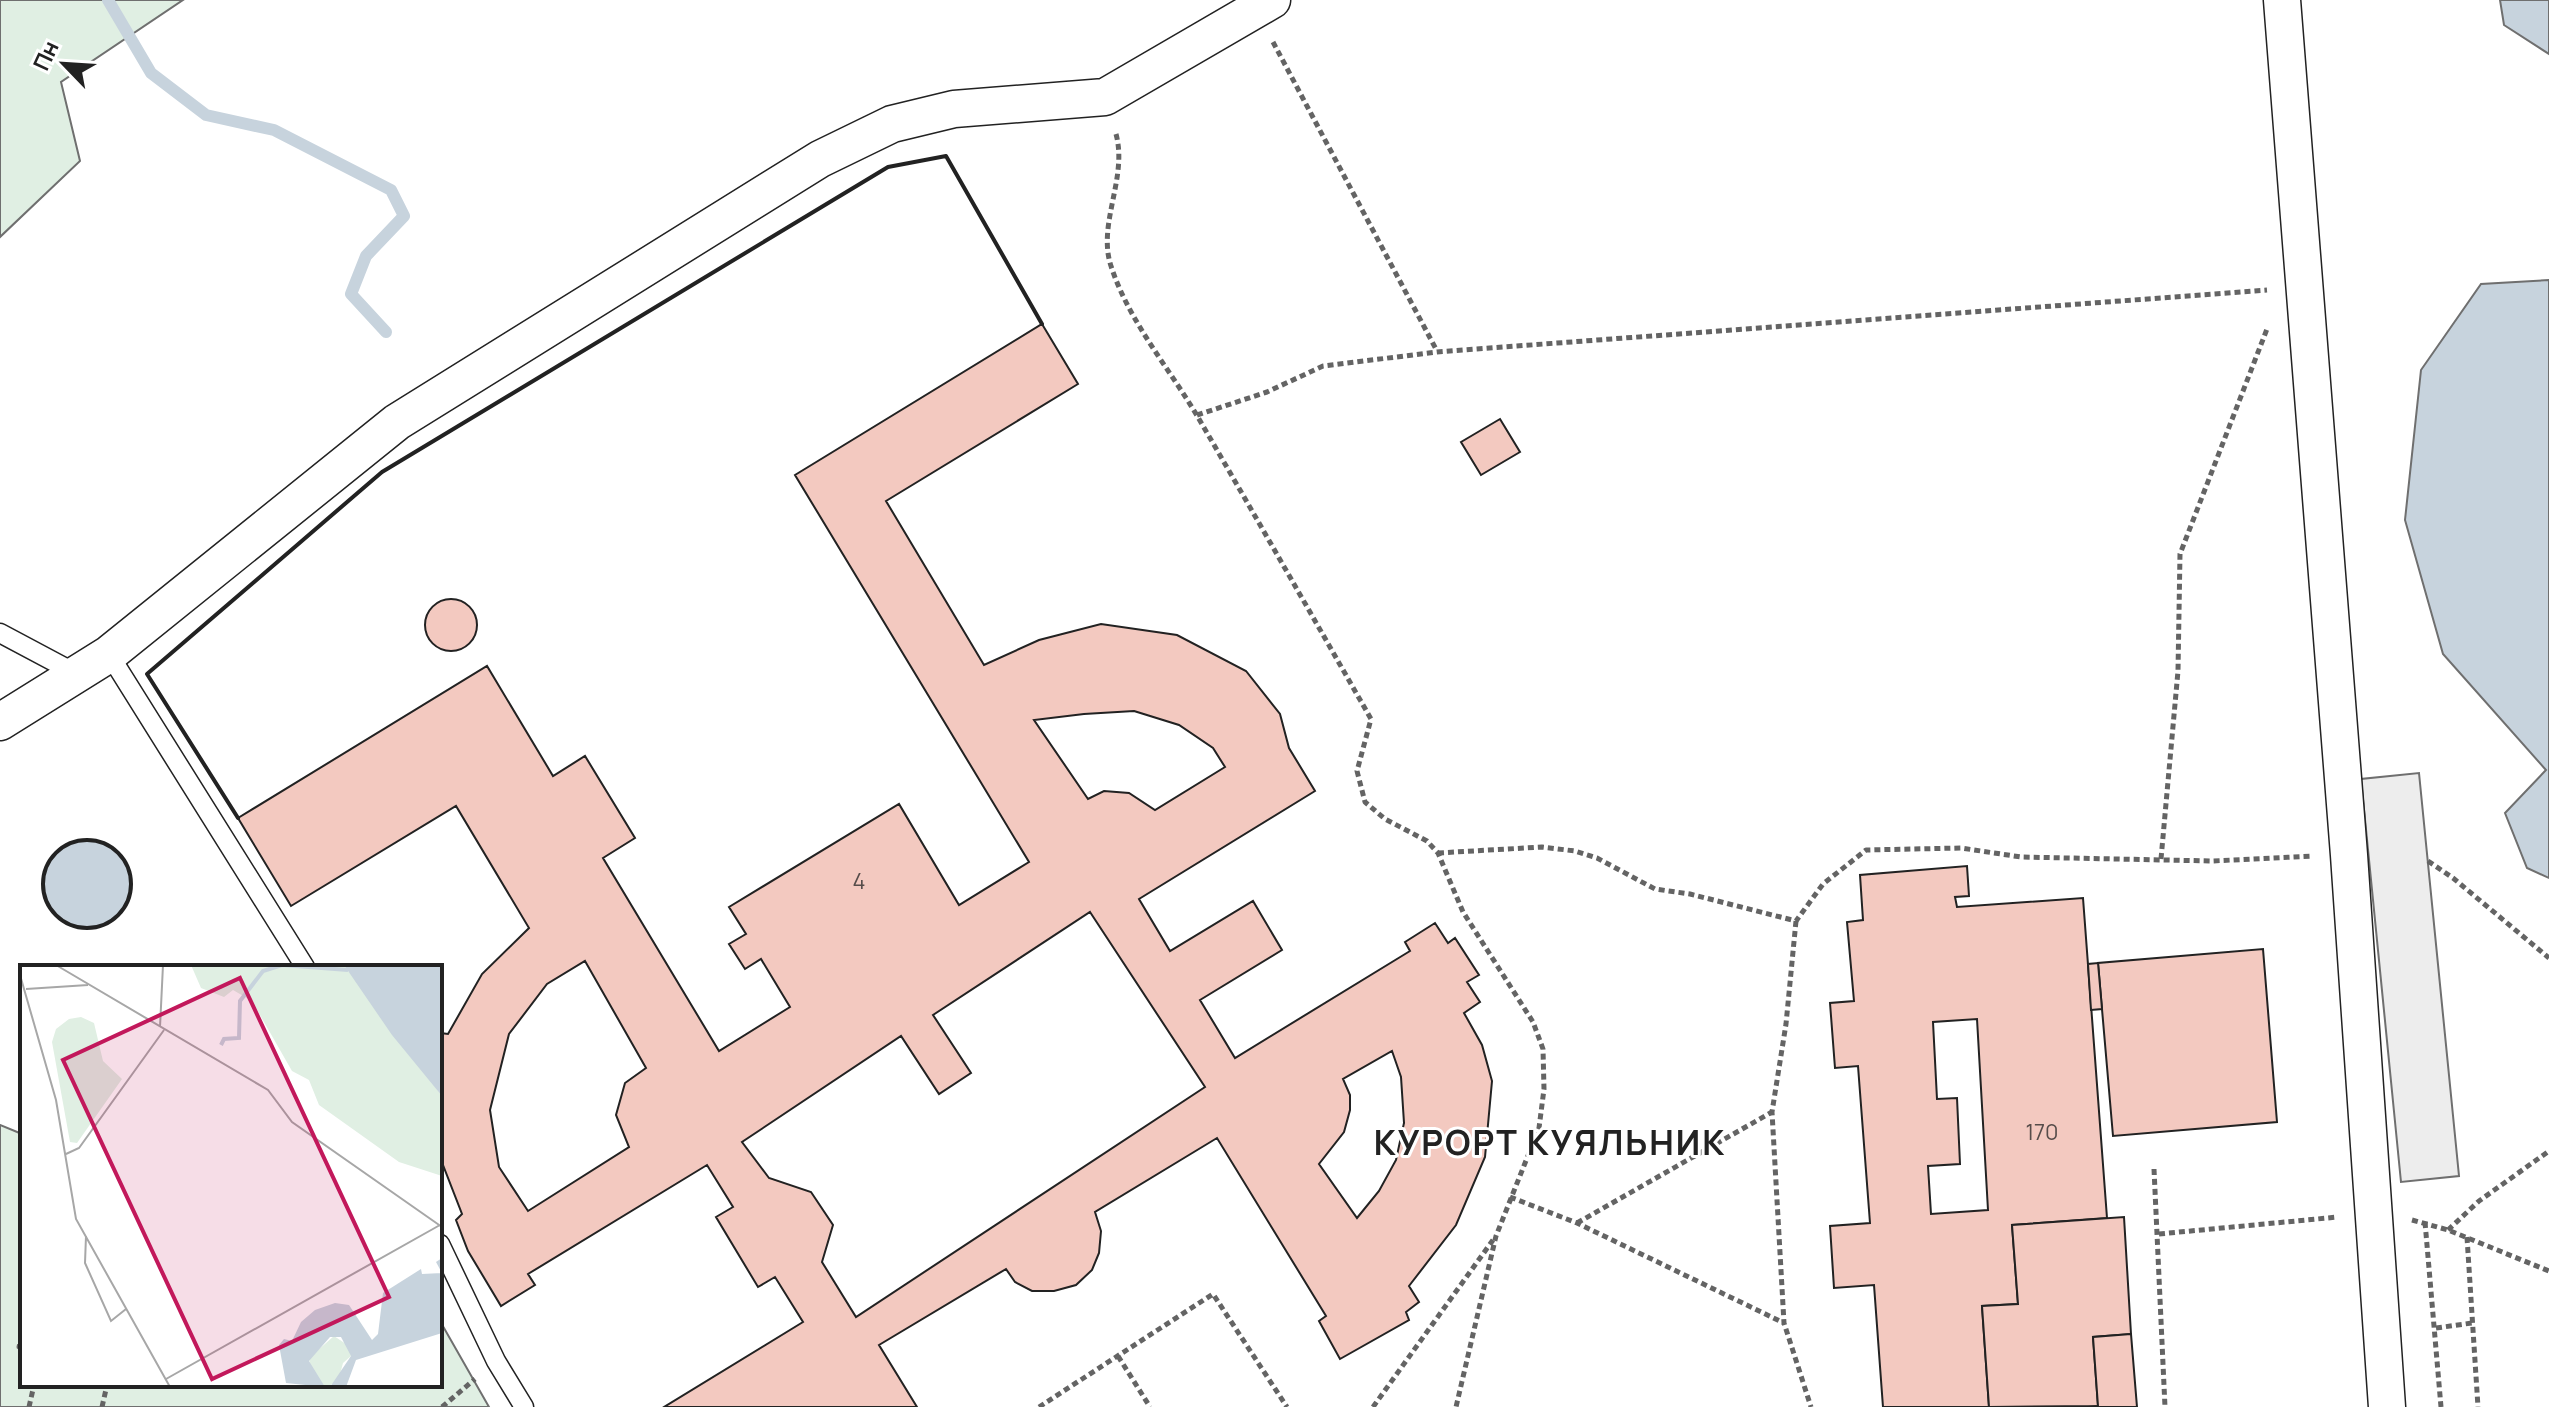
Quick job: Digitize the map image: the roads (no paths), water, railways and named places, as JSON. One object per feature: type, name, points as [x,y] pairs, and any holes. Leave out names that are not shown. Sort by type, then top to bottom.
[{"type":"street","points":[[2282,0],[2293,288],[2349,855],[2387,1407]]},
{"type":"street","points":[[0,722],[109,654],[397,422],[820,159],[892,124],[954,109],[1105,97],[1264,5]]},
{"type":"lane","points":[[0,633],[77,674]]},
{"type":"lane","points":[[109,654],[304,965]]},
{"type":"lane","points":[[442,1248],[496,1361],[524,1407]]},
{"type":"waterway","points":[[108,0],[151,73],[206,115],[274,130],[391,190],[404,216],[366,256],[351,294],[386,332]]},
{"type":"district","name":"КУРОРТ КУЯЛЬНИК","points":[[1550,1143]]}]
